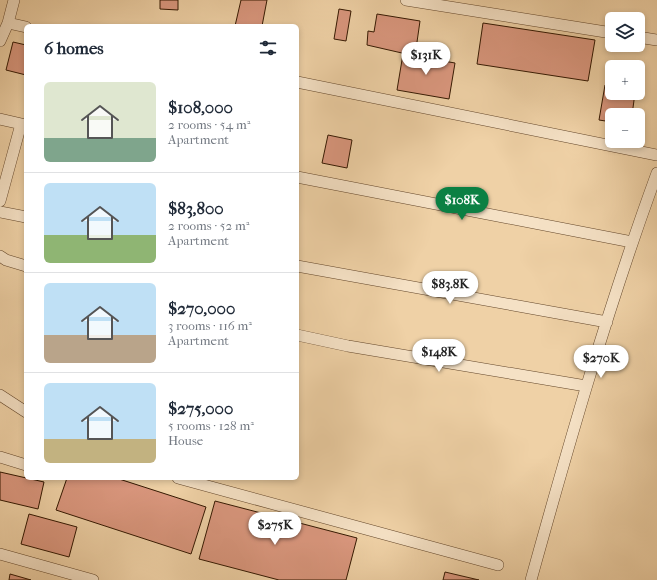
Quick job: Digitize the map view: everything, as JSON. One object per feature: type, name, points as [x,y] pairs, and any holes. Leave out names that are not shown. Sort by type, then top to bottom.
[{"type":"street","points":[[0,41],[8,23],[14,0]]},
{"type":"street","points":[[406,0],[605,32]]},
{"type":"street","points":[[8,23],[24,26]]},
{"type":"street","points":[[645,38],[657,40]]},
{"type":"street","points":[[299,82],[657,155]]},
{"type":"street","points":[[0,119],[24,124],[0,201]]},
{"type":"street","points":[[531,580],[568,444],[586,386],[632,242],[657,174]]},
{"type":"street","points":[[299,177],[632,242]]},
{"type":"street","points":[[0,212],[24,217]]},
{"type":"street","points":[[0,256],[6,260],[24,265]]},
{"type":"street","points":[[299,266],[607,322]]},
{"type":"street","points":[[299,335],[348,346],[586,386]]},
{"type":"street","points":[[0,395],[24,411]]},
{"type":"street","points":[[0,457],[24,464]]},
{"type":"street","points":[[185,480],[498,565]]},
{"type":"street","points":[[0,554],[93,580]]},
{"type":"building","points":[[160,0],[178,0],[178,10],[160,9]]},
{"type":"building","points":[[241,0],[267,0],[262,24],[235,24]]},
{"type":"building","points":[[339,9],[351,11],[346,41],[334,39]]},
{"type":"building","points":[[377,14],[420,21],[415,56],[367,45],[368,31],[374,32]]},
{"type":"building","points":[[483,23],[595,40],[588,81],[477,64]]},
{"type":"building","points":[[13,42],[24,45],[24,74],[6,70]]},
{"type":"building","points":[[403,54],[455,63],[449,99],[397,90]]},
{"type":"building","points":[[605,85],[605,100],[634,100],[633,108],[605,108],[605,121],[599,120]]},
{"type":"building","points":[[328,135],[352,140],[347,168],[322,163]]},
{"type":"building","points":[[0,472],[24,477],[24,480],[44,482],[38,509],[0,500]]},
{"type":"building","points":[[66,480],[122,480],[206,507],[191,554],[56,510]]},
{"type":"building","points":[[215,501],[357,538],[346,580],[279,580],[199,559]]},
{"type":"building","points":[[29,514],[77,527],[69,557],[21,544]]},
{"type":"building","points":[[445,572],[479,580],[443,580]]},
{"type":"building","points":[[10,574],[31,580],[9,580]]}]
